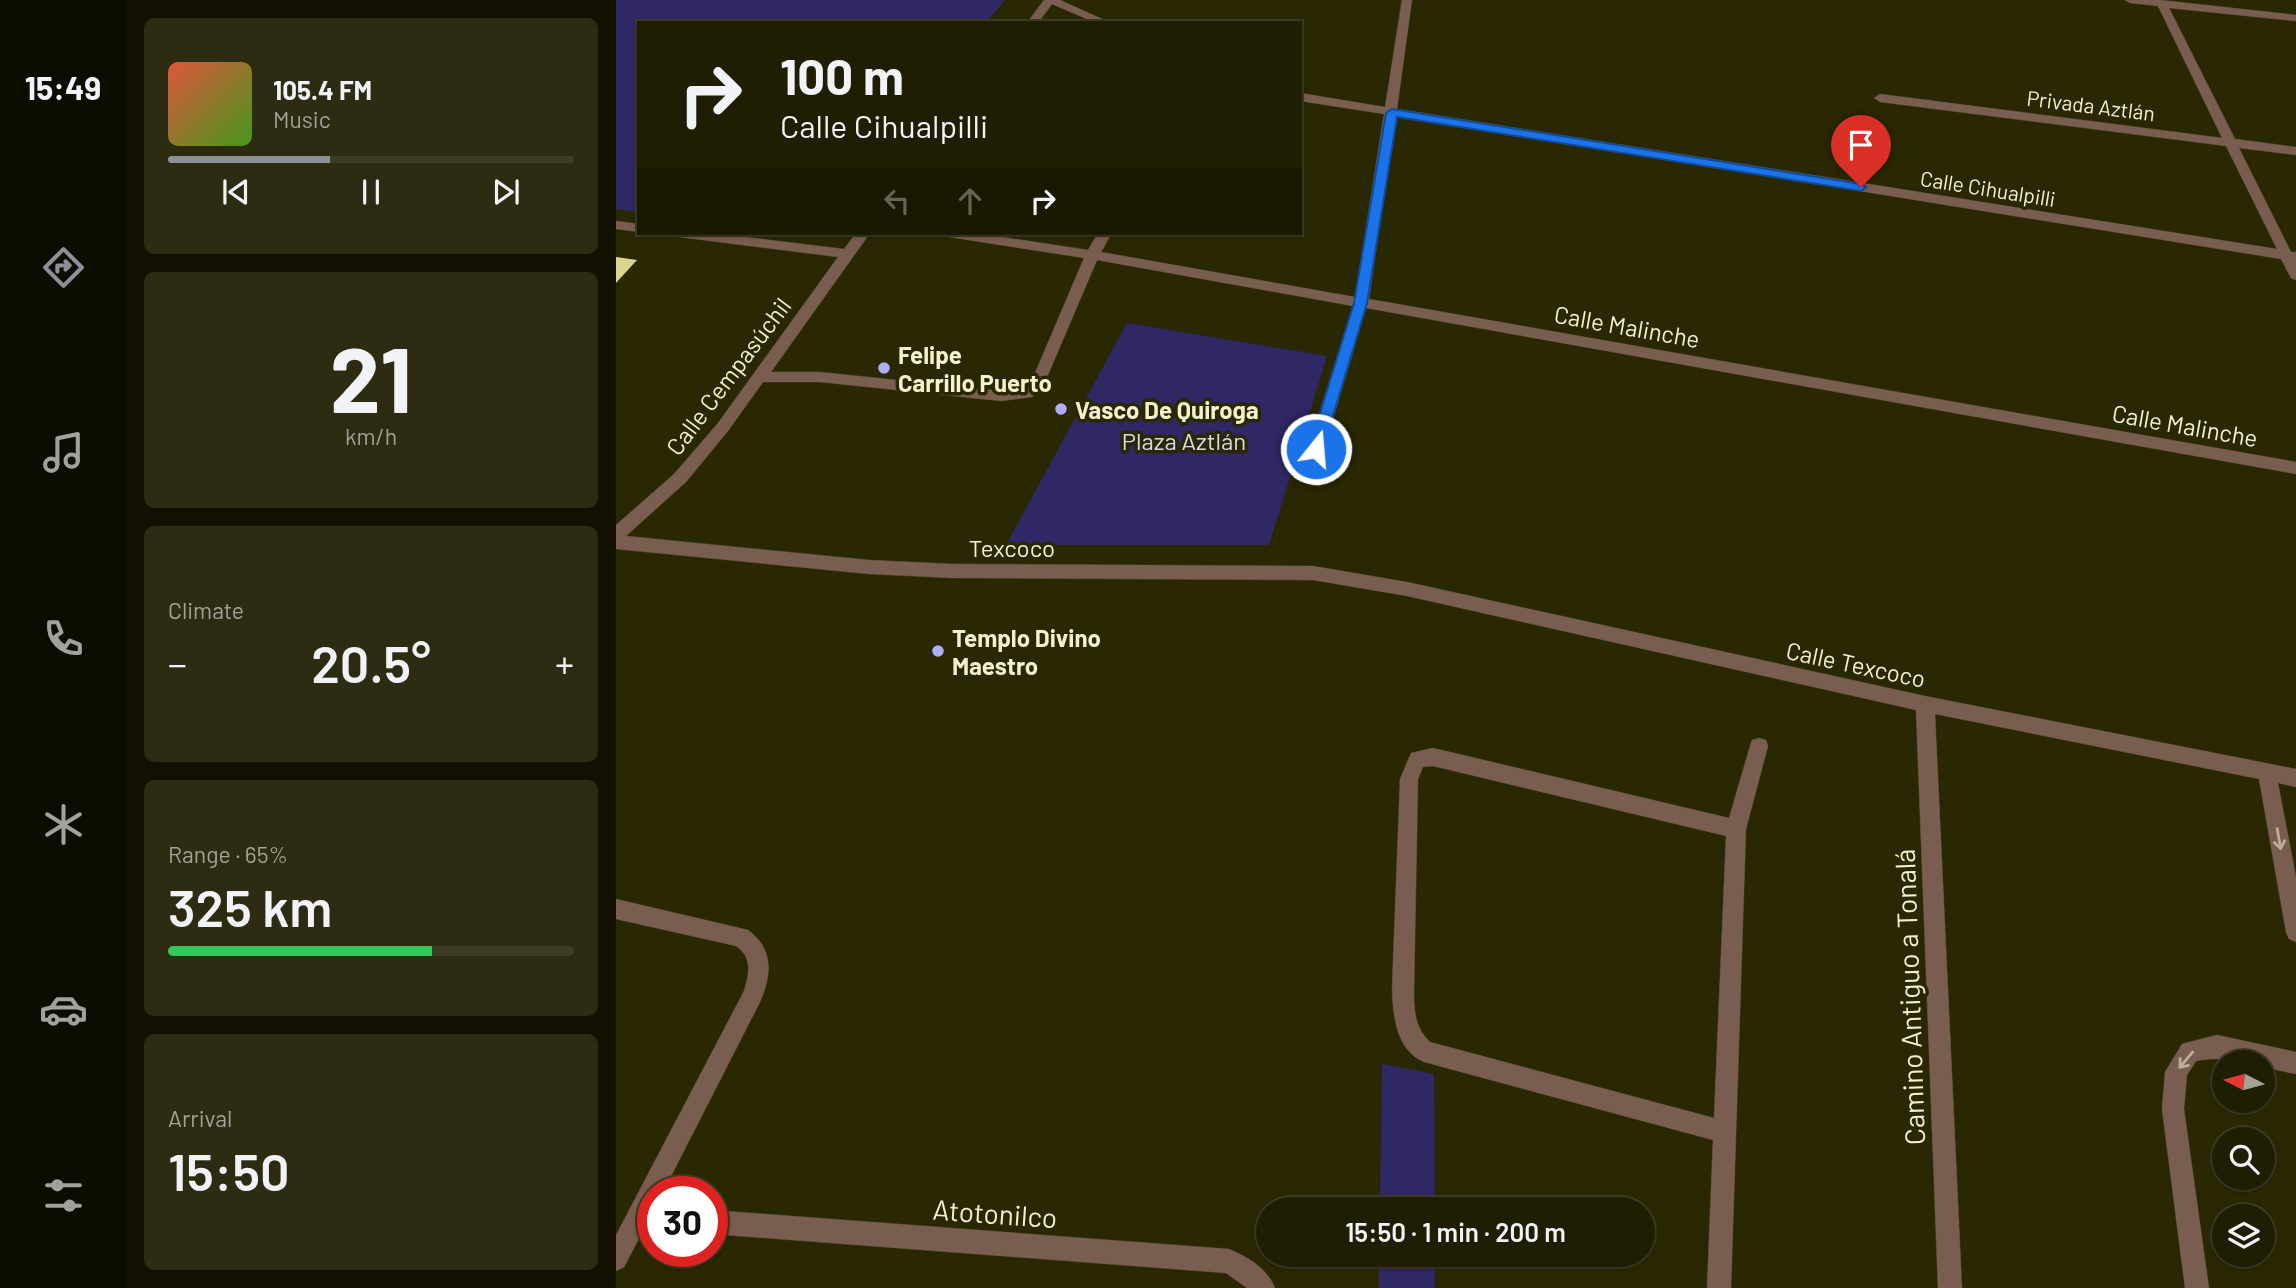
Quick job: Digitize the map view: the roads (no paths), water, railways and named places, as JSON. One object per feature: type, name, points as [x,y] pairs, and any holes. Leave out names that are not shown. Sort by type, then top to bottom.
[{"type":"street","points":[[1034,21],[1051,0],[1101,21]]},
{"type":"street","points":[[1316,449],[1361,303],[1392,113],[1407,0]]},
{"type":"street","points":[[2130,0],[2296,18]]},
{"type":"street","points":[[2162,4],[2291,256],[2296,275]]},
{"type":"street","name":"Calle Cihualpilli","points":[[1302,97],[2291,256]]},
{"type":"street","name":"Privada Aztlán","points":[[1880,98],[2296,151]]},
{"type":"street","points":[[616,225],[637,228]]},
{"type":"street","points":[[695,235],[846,254]]},
{"type":"street","name":"Calle Cempasúchil","points":[[616,535],[680,478],[723,428],[861,235]]},
{"type":"street","name":"Calle Malinche","points":[[962,235],[1092,255],[2296,468]]},
{"type":"street","points":[[759,377],[820,377],[1001,396],[1027,393],[1041,375],[1092,255],[1104,235]]},
{"type":"street","name":"Texcoco","points":[[616,542],[869,567],[953,571],[1313,573],[1407,589]]},
{"type":"street","name":"Calle Texcoco","points":[[1407,589],[1925,704],[2296,778]]},
{"type":"street","name":"Camino Antiguo a Tonalá","points":[[1925,704],[1950,1288]]},
{"type":"street","points":[[1719,1288],[1736,828],[1759,746]]},
{"type":"street","points":[[1724,1132],[1444,1057],[1424,1051],[1410,1039],[1404,1015],[1403,989],[1409,779],[1418,759],[1433,757],[1736,828]]},
{"type":"street","points":[[2267,772],[2296,932]]},
{"type":"street","points":[[616,909],[741,937],[754,945],[760,958],[760,977],[753,995],[665,1176]]},
{"type":"street","points":[[2197,1288],[2173,1109],[2176,1072],[2190,1052],[2217,1046],[2296,1063]]},
{"type":"street","name":"Atotonilco","points":[[728,1223],[1229,1261],[1248,1272],[1263,1288]]},
{"type":"street","points":[[616,1259],[637,1229]]},
{"type":"place","name":"Felipe Carrillo Puerto","points":[[884,368]]},
{"type":"place","name":"Vasco De Quiroga","points":[[1061,409]]},
{"type":"place","name":"Templo Divino Maestro","points":[[938,651]]},
{"type":"park label","name":"Plaza Aztlán","points":[[1184,440]]}]
